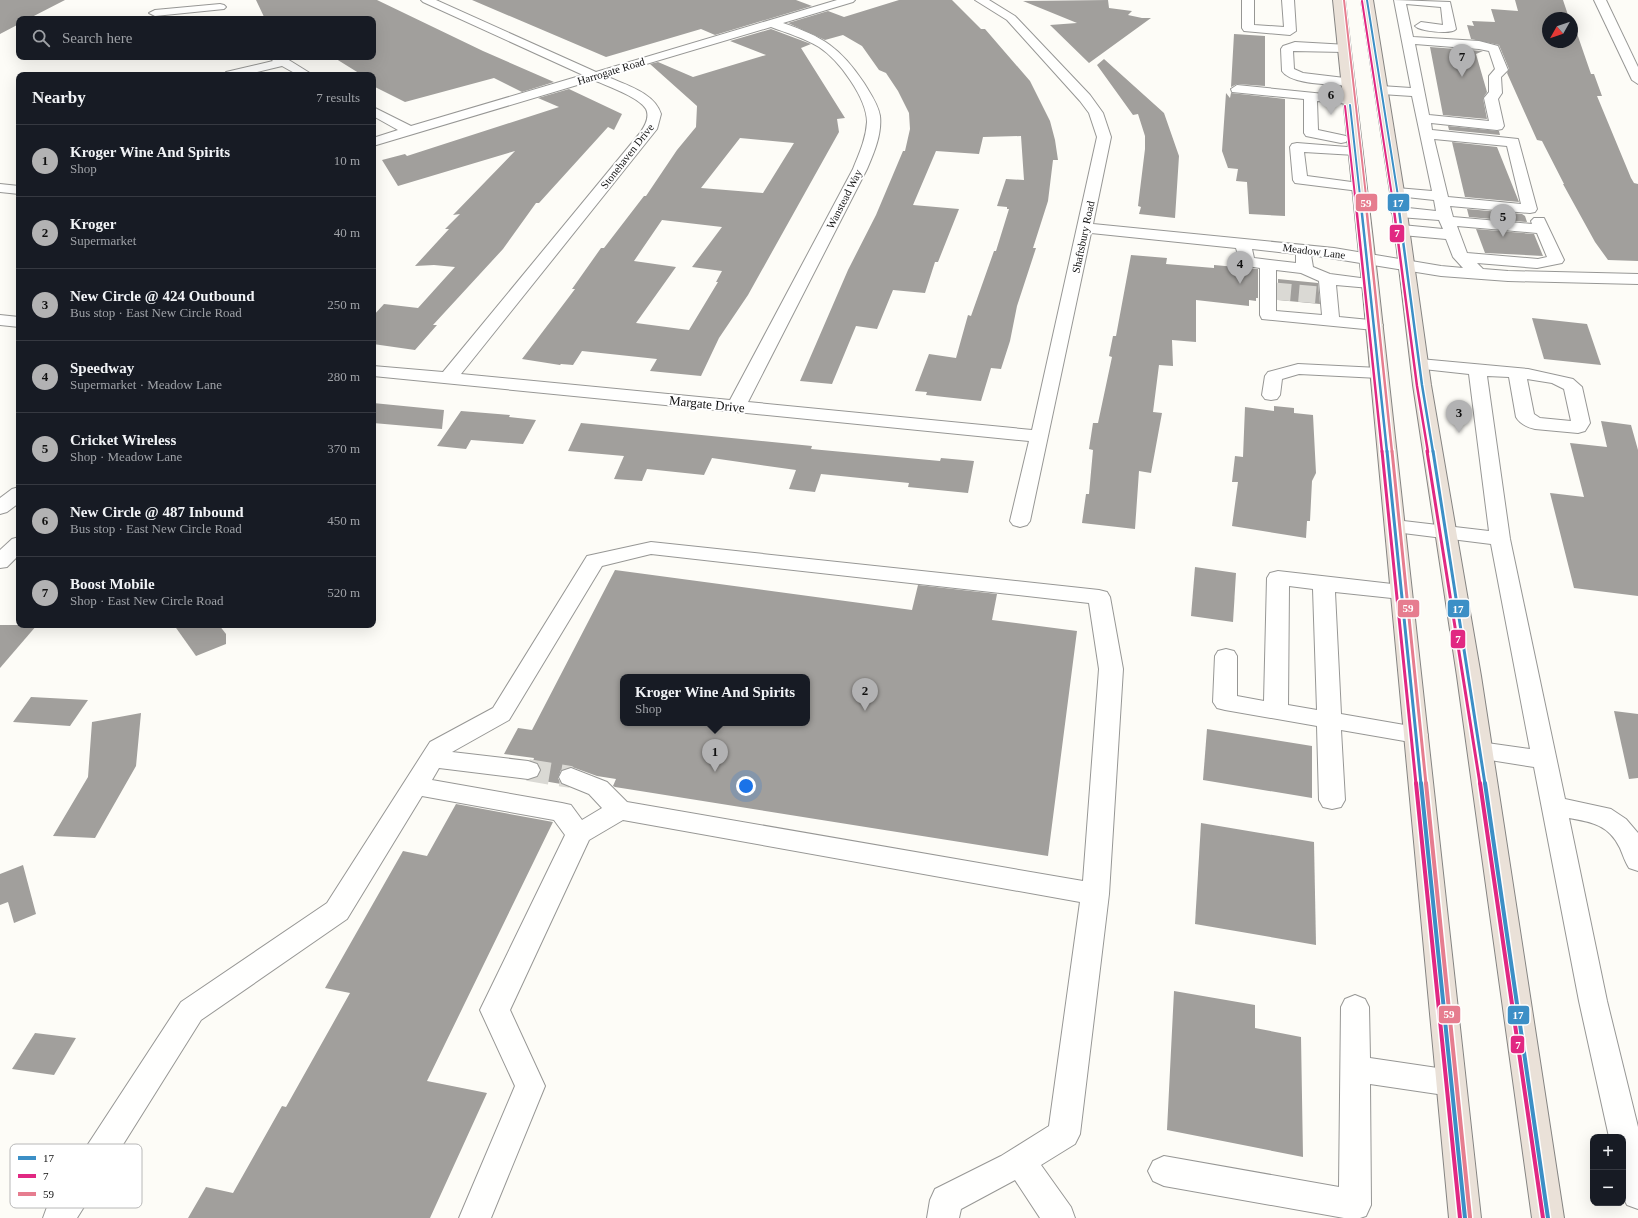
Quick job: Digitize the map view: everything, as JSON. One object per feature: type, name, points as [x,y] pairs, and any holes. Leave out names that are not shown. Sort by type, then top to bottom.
[{"type":"highway","points":[[1339,0],[1366,259],[1370,283],[1465,1218]]},
{"type":"highway","points":[[1367,0],[1397,192],[1420,364],[1480,751],[1548,1218]]},
{"type":"street","name":"Stonehaven Drive","points":[[427,0],[639,96],[650,103],[655,112],[654,122],[448,378]]},
{"type":"street","name":"Harrogate Road","points":[[376,141],[849,0]]},
{"type":"street","name":"Shaftsbury Road","points":[[981,0],[1011,18],[1085,98],[1096,113],[1104,137],[1040,436],[1020,521]]},
{"type":"street","points":[[1248,0],[1248,28],[1290,31],[1288,0]]},
{"type":"street","points":[[1400,0],[1409,40],[1426,134],[1446,214],[1461,257],[1478,274]]},
{"type":"street","points":[[1404,0],[1446,4],[1450,29],[1406,25]]},
{"type":"street","points":[[1600,0],[1638,80]]},
{"type":"street","points":[[155,13],[221,9]]},
{"type":"street","name":"Wanstead Way","points":[[736,407],[860,169],[869,146],[872,131],[873,114],[864,96],[840,58],[827,47],[771,23]]},
{"type":"street","points":[[1409,40],[1479,45],[1494,49],[1502,70],[1495,76],[1496,92],[1491,98],[1497,126],[1423,118]]},
{"type":"street","points":[[1344,48],[1295,46],[1287,49],[1288,71],[1300,77],[1348,82]]},
{"type":"street","points":[[239,72],[276,60]]},
{"type":"street","points":[[281,60],[302,72]]},
{"type":"street","points":[[1237,90],[1349,100]]},
{"type":"street","points":[[1380,90],[1419,93]]},
{"type":"street","points":[[1310,96],[1311,133],[1354,146]]},
{"type":"street","points":[[376,113],[410,131]]},
{"type":"street","points":[[1402,230],[1446,214],[1530,209],[1513,142],[1426,134]]},
{"type":"street","points":[[1354,146],[1297,147],[1300,180],[1359,187]]},
{"type":"street","points":[[0,188],[16,190]]},
{"type":"street","points":[[1397,192],[1446,214]]},
{"type":"street","points":[[1399,212],[1446,214],[1541,225],[1556,260],[1540,263],[1461,257]]},
{"type":"street","name":"Meadow Lane","points":[[1085,228],[1303,250],[1406,266],[1478,274],[1638,279]]},
{"type":"street","points":[[1244,244],[1247,262],[1268,264],[1299,272],[1325,290],[1370,283]]},
{"type":"street","points":[[1299,272],[1303,250]]},
{"type":"street","points":[[1540,263],[1549,277]]},
{"type":"street","points":[[1268,264],[1271,290],[1268,315],[1301,310],[1330,321],[1374,325]]},
{"type":"street","points":[[1325,290],[1330,321]]},
{"type":"street","points":[[0,320],[16,322]]},
{"type":"street","points":[[1420,364],[1517,374]]},
{"type":"street","points":[[1271,394],[1274,376],[1298,369],[1379,373]]},
{"type":"street","points":[[1477,370],[1500,539],[1593,1001],[1636,1176]]},
{"type":"street","name":"Margate Drive","points":[[376,371],[1040,436]]},
{"type":"street","points":[[0,508],[16,495]]},
{"type":"street","points":[[1395,526],[1500,539]]},
{"type":"street","points":[[0,538],[16,541]]},
{"type":"street","points":[[0,562],[16,544]]},
{"type":"street","points":[[106,1144],[191,1010],[337,911],[439,748],[501,714],[594,561],[651,548],[1099,597],[1111,669],[1095,894],[1064,1134],[1020,1161],[946,1200],[943,1218]]},
{"type":"street","points":[[1276,711],[1278,578],[1401,592]]},
{"type":"street","points":[[1324,584],[1332,800]]},
{"type":"street","points":[[1226,656],[1225,702],[1416,735]]},
{"type":"street","points":[[1480,751],[1544,760]]},
{"type":"street","points":[[432,758],[528,770]]},
{"type":"street","points":[[571,777],[598,788],[619,810],[1095,894]]},
{"type":"street","points":[[415,786],[562,812],[578,834]]},
{"type":"street","points":[[1554,807],[1605,816],[1619,826],[1628,838],[1635,849],[1638,861]]},
{"type":"street","points":[[475,1218],[530,1086],[495,1010],[578,834],[619,810]]},
{"type":"street","points":[[1164,1171],[1355,1205],[1355,1007]]},
{"type":"street","points":[[1355,1069],[1451,1083]]},
{"type":"street","points":[[1020,1161],[1059,1218]]},
{"type":"street","points":[[59,1218],[65,1208]]},
{"type":"building","points":[[0,0],[65,0],[34,16],[16,16],[16,26],[0,34]]},
{"type":"building","points":[[256,0],[377,0],[483,51],[554,82],[522,92],[494,78],[405,102],[376,88],[376,72],[357,72],[338,60],[376,60],[376,16],[264,16]]},
{"type":"building","points":[[472,0],[796,0],[812,6],[715,35],[701,29],[606,57]]},
{"type":"building","points":[[899,0],[952,0],[981,29],[985,29],[1030,81],[1050,121],[1055,140],[1058,160],[1053,160],[1048,201],[1033,248],[1036,248],[1017,306],[1010,341],[1001,369],[991,368],[981,401],[926,395],[927,392],[915,391],[929,354],[956,358],[968,315],[971,316],[994,251],[996,251],[1009,209],[1007,209],[1007,207],[997,206],[1006,179],[1024,180],[1021,136],[983,137],[979,154],[936,151],[913,205],[959,209],[938,262],[935,262],[925,293],[893,290],[877,329],[856,326],[832,384],[800,381],[848,270],[876,215],[903,151],[905,151],[910,129],[909,113],[898,91],[886,73],[879,70],[862,46],[843,35],[825,40],[788,23],[828,11],[844,17]]},
{"type":"building","points":[[1108,0],[1109,8],[1132,11],[1128,15],[1151,18],[1089,63],[1050,25],[1077,23],[1023,1]]},
{"type":"building","points":[[1515,0],[1563,0],[1567,12],[1542,12],[1542,48],[1578,48],[1578,36],[1591,74],[1594,74],[1602,96],[1597,96],[1631,178],[1634,183],[1638,184],[1638,261],[1608,260],[1595,242],[1563,184],[1542,141],[1537,140],[1507,73],[1509,69],[1499,45],[1471,39],[1467,25],[1474,26],[1472,21],[1495,22],[1491,9],[1518,11]]},
{"type":"building","points":[[771,29],[811,44],[801,48],[845,118],[837,119],[839,132],[748,295],[719,338],[701,376],[650,371],[657,359],[582,351],[573,365],[560,365],[522,359],[575,289],[572,289],[601,248],[604,248],[644,196],[646,196],[677,150],[696,127],[697,106],[650,64],[658,62],[693,77],[766,55],[730,41]],"holes":[[[740,138],[794,143],[763,193],[701,188]],[[662,220],[722,227],[692,267],[722,271],[716,282],[718,282],[689,330],[636,323],[676,267],[634,261]]]},
{"type":"building","points":[[1234,34],[1265,36],[1265,86],[1237,84],[1231,87]]},
{"type":"building","points":[[1430,47],[1483,51],[1476,54],[1487,92],[1483,98],[1487,119],[1443,115]]},
{"type":"building","points":[[1104,59],[1164,113],[1179,156],[1175,218],[1139,214],[1141,207],[1138,206],[1145,149],[1145,136],[1138,114],[1133,115],[1097,65]]},
{"type":"building","points":[[569,89],[622,114],[614,130],[608,127],[539,203],[536,203],[503,249],[433,325],[437,325],[415,350],[376,344],[376,313],[384,304],[418,308],[455,267],[434,265],[415,266],[449,229],[445,229],[460,214],[453,215],[515,151],[398,186],[382,160],[405,154],[407,156],[559,107],[538,98]]},
{"type":"building","points":[[1226,93],[1230,98],[1231,93],[1285,99],[1285,216],[1249,214],[1247,182],[1236,181],[1238,169],[1228,168],[1222,151]]},
{"type":"building","points":[[1448,126],[1499,131],[1500,135],[1449,130]]},
{"type":"building","points":[[1452,142],[1497,147],[1519,202],[1465,197]]},
{"type":"building","points":[[1467,209],[1522,214],[1525,216],[1527,222],[1469,217]]},
{"type":"building","points":[[1476,229],[1534,234],[1543,256],[1485,253]]},
{"type":"building","points":[[1131,255],[1167,258],[1166,264],[1214,268],[1214,265],[1258,269],[1258,298],[1256,298],[1256,301],[1249,300],[1249,306],[1196,300],[1196,342],[1172,340],[1173,366],[1159,365],[1153,412],[1162,413],[1151,473],[1139,471],[1135,529],[1082,523],[1086,494],[1089,494],[1093,450],[1089,449],[1093,423],[1098,423],[1112,357],[1109,356],[1113,336],[1116,336]]},
{"type":"building","points":[[1278,279],[1318,283],[1320,304],[1278,300]]},
{"type":"building","points":[[1532,318],[1587,324],[1601,365],[1544,359]]},
{"type":"building","points":[[376,403],[444,410],[442,429],[376,423]]},
{"type":"building","points":[[1274,406],[1294,408],[1294,413],[1313,415],[1316,473],[1312,481],[1310,521],[1307,521],[1306,538],[1232,526],[1238,482],[1232,482],[1235,456],[1243,457],[1245,407],[1274,411]]},
{"type":"building","points":[[461,411],[510,415],[509,417],[536,420],[523,444],[471,440],[466,449],[437,446]]},
{"type":"building","points":[[1601,421],[1631,425],[1638,450],[1638,596],[1574,588],[1550,493],[1584,497],[1570,443],[1607,447]]},
{"type":"building","points":[[581,423],[812,446],[811,449],[940,461],[941,458],[974,461],[968,493],[908,487],[909,483],[821,474],[815,492],[789,489],[796,470],[712,458],[704,475],[647,469],[642,481],[614,479],[624,456],[568,451]]},
{"type":"building","points":[[1195,567],[1236,573],[1233,622],[1191,616]]},
{"type":"building","points":[[615,570],[912,610],[918,585],[997,594],[992,620],[1077,631],[1048,856],[615,787],[613,786],[616,779],[597,776],[572,767],[561,770],[558,778],[561,784],[532,779],[538,777],[541,771],[538,763],[533,761],[534,758],[504,754],[518,728],[532,730]]},
{"type":"building","points":[[0,625],[16,625],[16,628],[34,628],[0,668]]},
{"type":"building","points":[[176,628],[221,628],[226,634],[226,644],[196,656]]},
{"type":"building","points":[[31,697],[88,700],[70,726],[13,722]]},
{"type":"building","points":[[1614,711],[1638,714],[1638,778],[1629,779]]},
{"type":"building","points":[[141,713],[136,766],[95,838],[53,836],[88,777],[92,722]]},
{"type":"building","points":[[1207,729],[1312,746],[1312,798],[1203,780]]},
{"type":"building","points":[[456,804],[553,822],[427,1081],[487,1093],[430,1218],[188,1218],[206,1187],[233,1193],[282,1106],[286,1107],[350,993],[325,988],[403,851],[427,856]]},
{"type":"building","points":[[1201,823],[1314,842],[1316,945],[1195,924]]},
{"type":"building","points":[[23,865],[36,914],[14,923],[8,902],[0,905],[0,874]]},
{"type":"building","points":[[1174,991],[1255,1005],[1255,1028],[1301,1037],[1303,1157],[1167,1130]]},
{"type":"building","points":[[35,1033],[76,1038],[54,1075],[12,1069]]},
{"type":"tunnel","points":[[1274,291],[1319,295]]},
{"type":"tunnel","points":[[528,770],[571,777]]},
{"type":"transit line","name":"59","points":[[1344,0],[1375,282],[1470,1217]]},
{"type":"transit line","name":"17","points":[[1367,0],[1397,192],[1422,385],[1469,676],[1548,1218]]},
{"type":"transit line","name":"7","points":[[1362,1],[1392,193],[1417,386],[1464,677],[1543,1218]]},
{"type":"transit line","name":"17","points":[[1350,105],[1370,283],[1465,1218]]},
{"type":"transit line","name":"7","points":[[1345,106],[1365,284],[1460,1218]]},
{"type":"place","name":"Boost Mobile","points":[[1462,77]]},
{"type":"place","name":"New Circle @ 487 Inbound","points":[[1331,115]]},
{"type":"place","name":"Cricket Wireless","points":[[1503,237]]},
{"type":"place","name":"Speedway","points":[[1240,284]]},
{"type":"place","name":"New Circle @ 424 Outbound","points":[[1459,433]]},
{"type":"place","name":"Kroger","points":[[865,711]]},
{"type":"place","name":"Kroger Wine And Spirits","points":[[715,772]]}]
